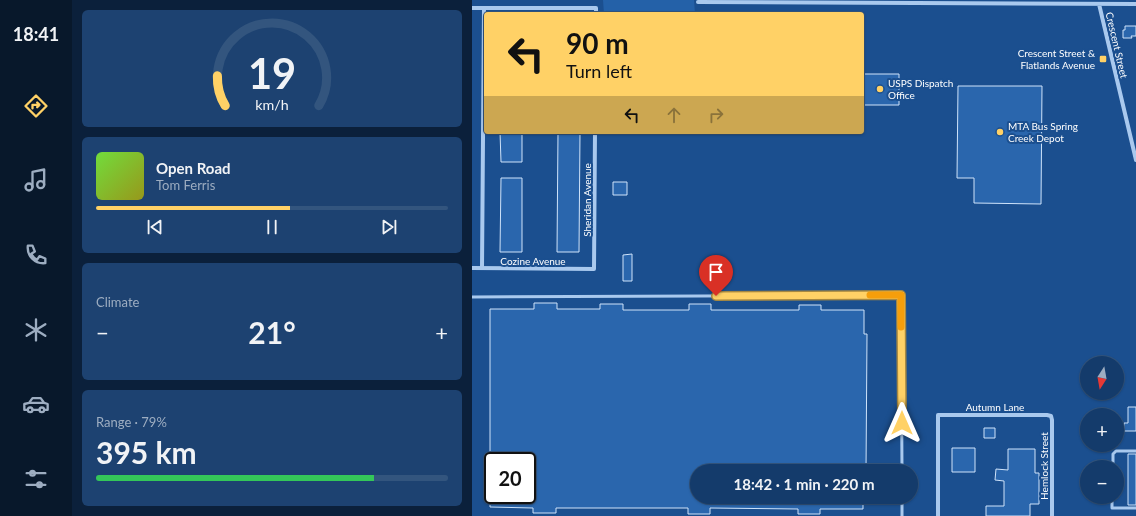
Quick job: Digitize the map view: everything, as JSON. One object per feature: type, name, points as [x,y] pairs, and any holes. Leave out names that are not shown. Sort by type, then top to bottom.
[{"type":"street","points":[[698,2],[1136,4]]},
{"type":"street","name":"Crescent Street","points":[[1099,4],[1136,160]]},
{"type":"street","points":[[472,8],[596,8],[596,12]]},
{"type":"street","points":[[482,268],[484,8]]},
{"type":"street","name":"Sheridan Avenue","points":[[594,269],[595,134]]},
{"type":"street","name":"Cozine Avenue","points":[[472,268],[594,269]]},
{"type":"street","name":"Autumn Lane","points":[[938,516],[938,415],[1051,416]]},
{"type":"street","name":"Hemlock Street","points":[[1051,416],[1052,516]]},
{"type":"lane","points":[[472,297],[901,295],[902,464]]},
{"type":"lane","points":[[1113,460],[1113,454],[1116,451],[1136,451]]},
{"type":"lane","points":[[902,504],[902,516]]},
{"type":"lane","points":[[1112,504],[1112,508],[1136,508]]},
{"type":"shaded area","points":[[603,0],[694,0],[695,12],[604,12]]},
{"type":"building","points":[[1125,26],[1136,26],[1136,36],[1131,36],[1132,38],[1123,38],[1123,30],[1125,30]]},
{"type":"building","name":"USPS Dispatch Office","points":[[864,74],[899,74],[899,105],[864,105]]},
{"type":"building","name":"MTA Bus Spring Creek Depot","points":[[958,86],[1042,86],[1041,204],[974,203],[974,178],[957,178]]},
{"type":"building","points":[[500,134],[522,134],[522,162],[501,162]]},
{"type":"building","points":[[558,134],[580,134],[579,252],[557,252]]},
{"type":"building","points":[[501,178],[522,178],[522,252],[500,252]]},
{"type":"building","points":[[613,182],[627,182],[627,195],[613,195]]},
{"type":"building","points":[[632,254],[632,281],[623,281],[623,255]]},
{"type":"building","points":[[534,303],[557,303],[557,309],[600,309],[600,304],[623,304],[623,310],[689,310],[689,304],[711,304],[711,310],[799,310],[799,305],[821,305],[821,310],[864,310],[864,334],[867,334],[866,464],[690,464],[690,504],[863,504],[863,509],[820,509],[820,514],[798,514],[798,509],[710,508],[710,514],[688,514],[688,508],[556,508],[556,513],[533,513],[533,508],[490,507],[490,504],[536,504],[536,452],[490,452],[490,309],[534,309]]},
{"type":"building","points":[[1128,407],[1136,407],[1136,431],[1124,431],[1124,423],[1128,423]]},
{"type":"building","points":[[984,428],[995,428],[995,438],[984,438]]},
{"type":"building","points":[[952,448],[975,448],[975,472],[952,472]]},
{"type":"building","points":[[1008,449],[1035,449],[1035,473],[1039,473],[1039,504],[1030,504],[1030,516],[986,516],[986,506],[1004,506],[1004,481],[995,480],[996,469],[1008,470]]},
{"type":"building","points":[[1128,454],[1136,454],[1136,505],[1128,505]]},
{"type":"slow traffic","points":[[870,295],[901,295],[901,327]]},
{"type":"place","name":"Crescent Street & Flatlands Avenue","points":[[1103,59]]},
{"type":"place","name":"USPS Dispatch Office","points":[[880,89]]},
{"type":"place","name":"MTA Bus Spring Creek Depot","points":[[1000,132]]},
{"type":"route","points":[[716,296],[901,295],[902,423]]}]
